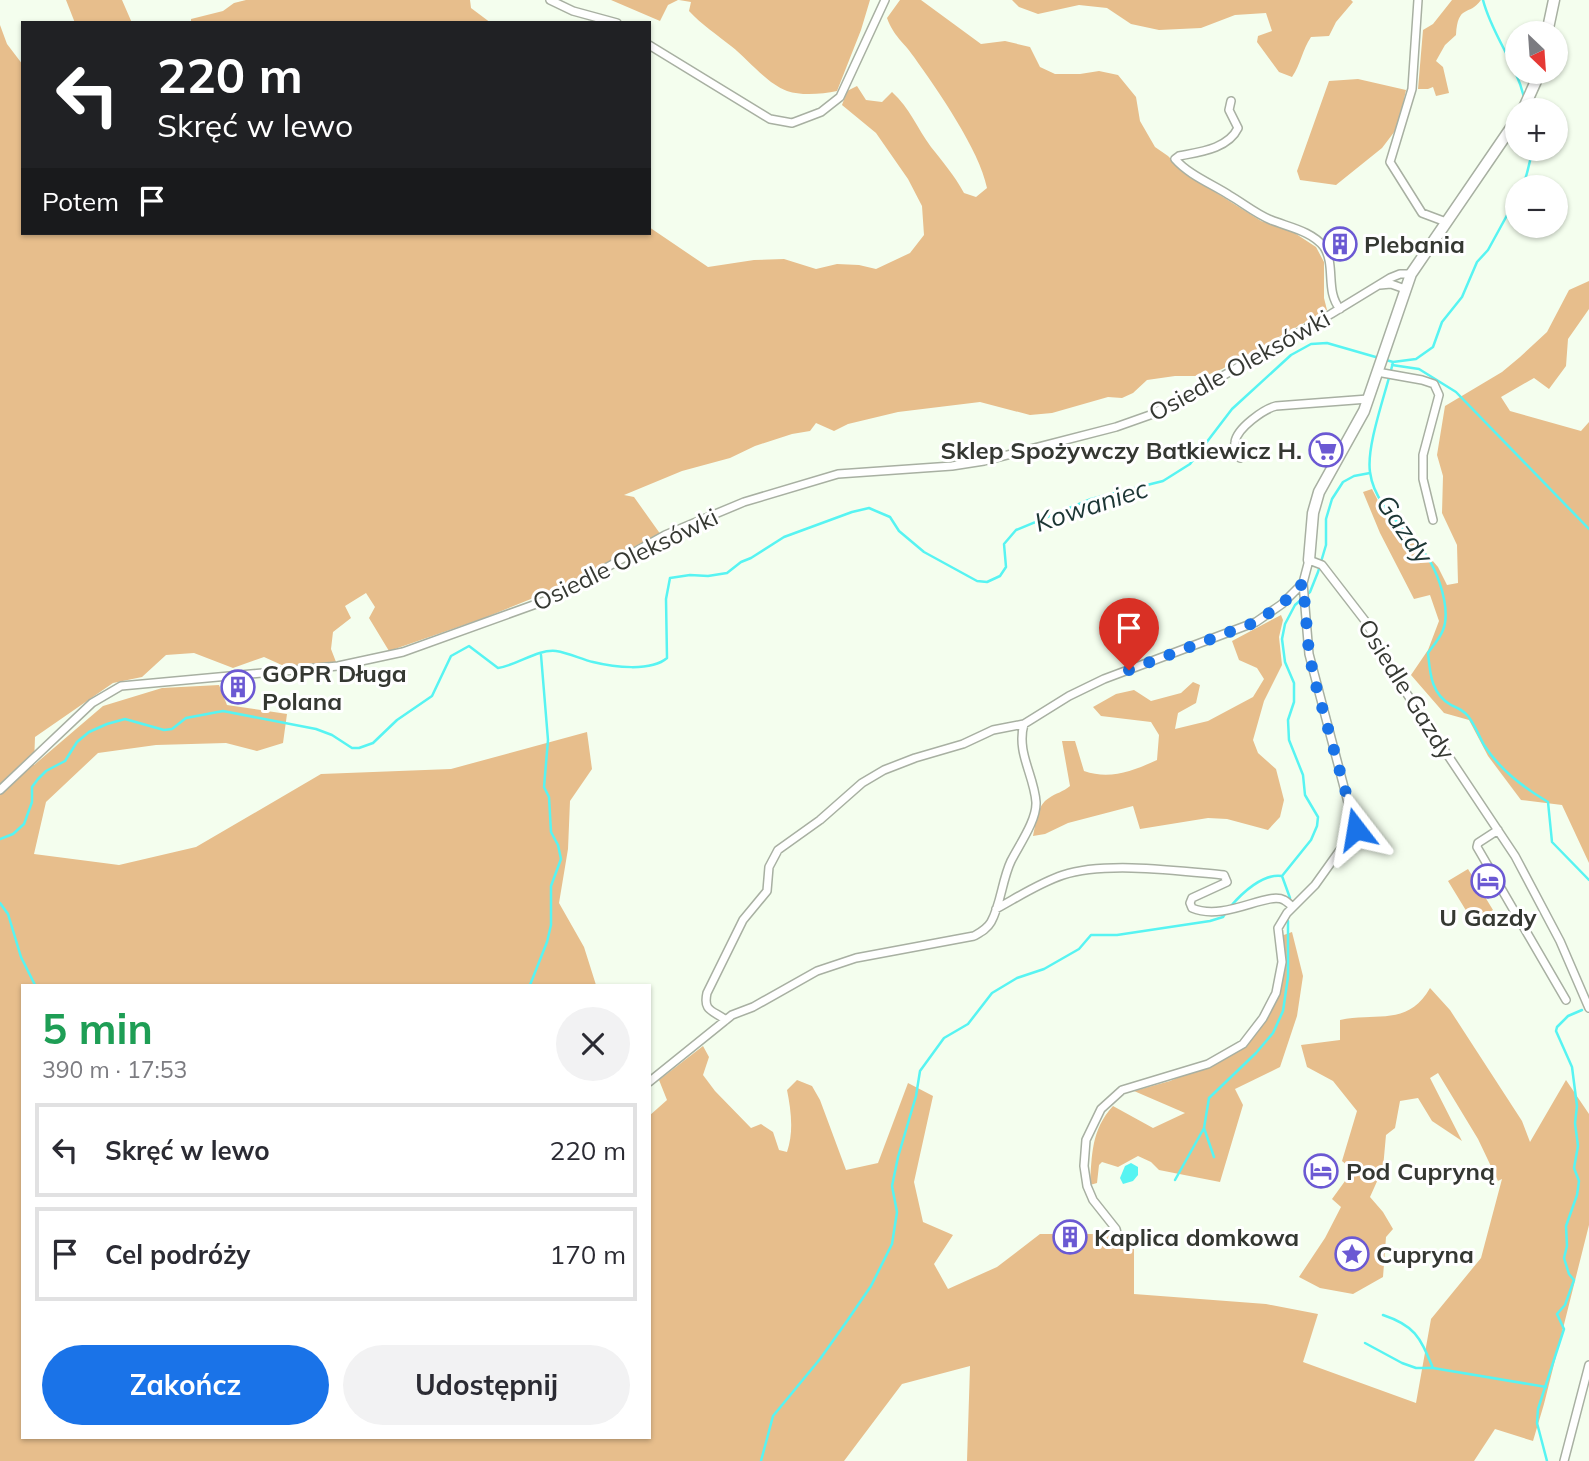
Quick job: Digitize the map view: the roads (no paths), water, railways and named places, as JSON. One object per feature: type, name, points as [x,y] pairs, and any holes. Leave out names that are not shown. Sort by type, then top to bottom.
[{"type":"street","points":[[550,0],[573,11],[610,21]]},
{"type":"street","points":[[651,46],[770,119],[792,122],[821,112],[840,97],[885,0]]},
{"type":"street","points":[[1418,0],[1412,89],[1390,162],[1422,213],[1446,222]]},
{"type":"street","points":[[1550,21],[1554,0]]},
{"type":"street","points":[[1231,101],[1229,110],[1238,128],[1232,138],[1212,149],[1175,159],[1251,209],[1271,220],[1293,227],[1323,246],[1328,258],[1334,302],[1340,309]]},
{"type":"street","points":[[726,1020],[707,1008],[707,993],[743,920],[767,891],[769,867],[778,850],[820,820],[862,783],[884,770],[915,758],[963,744],[993,730],[1024,724],[1069,696],[1104,679],[1256,622],[1282,604],[1303,583],[1315,562],[1313,513],[1319,492],[1358,423],[1381,371],[1384,352],[1411,274],[1505,136]]},
{"type":"street","name":"Osiedle Oleksówki","points":[[0,790],[92,703],[121,686],[338,666],[403,652],[550,599],[665,536],[744,502],[838,474],[952,466],[984,461],[1134,421],[1184,398],[1379,285],[1400,274],[1411,274]]},
{"type":"street","points":[[1379,285],[1391,284],[1405,289]]},
{"type":"street","points":[[1381,371],[1434,384],[1439,395],[1423,455],[1423,479],[1433,520]]},
{"type":"street","points":[[1240,458],[1234,445],[1236,438],[1264,409],[1368,399]]},
{"type":"street","name":"Osiedle Gazdy","points":[[1315,562],[1366,622],[1397,679],[1515,856],[1560,941],[1589,1008]]},
{"type":"street","points":[[1119,1241],[1116,1229],[1093,1200],[1087,1186],[1084,1166],[1086,1140],[1101,1110],[1122,1090],[1208,1064],[1243,1044],[1276,993],[1282,962],[1278,928],[1356,829],[1315,682],[1309,653],[1303,583]]},
{"type":"street","points":[[651,1080],[726,1020],[796,981],[838,962],[974,936],[985,929],[992,921],[1010,863],[1027,833],[1037,804],[1022,751],[1024,724]]},
{"type":"street","points":[[1497,830],[1478,843],[1477,847],[1566,1000]]},
{"type":"street","points":[[996,909],[1056,878],[1091,868],[1171,869],[1224,875],[1227,882],[1192,898],[1192,908],[1199,911],[1228,911],[1272,898],[1283,899],[1293,907]]},
{"type":"street","points":[[1564,1461],[1589,1365]]},
{"type":"water","points":[[1131,1163],[1138,1167],[1138,1175],[1133,1181],[1123,1184],[1120,1178],[1125,1166]]},
{"type":"waterway","name":"Kowaniec","points":[[1483,0],[1524,97]]},
{"type":"waterway","name":"Kowaniec","points":[[1527,175],[1530,161]]},
{"type":"waterway","name":"Kowaniec","points":[[0,839],[13,834],[24,824],[32,802],[32,787],[46,771],[65,761],[77,742],[89,732],[125,719],[164,730],[172,729],[186,718],[223,711],[316,729],[332,735],[352,748],[359,748],[373,743],[397,720],[432,696],[451,656],[469,646],[498,668],[549,651],[621,667],[642,667],[660,662],[667,658],[666,599],[670,578],[727,573],[784,537],[852,512],[869,508],[890,517],[899,531],[924,552],[977,581],[987,582],[1000,576],[1006,567],[1004,544],[1016,530],[1091,499],[1163,481],[1190,464],[1232,409],[1291,355],[1311,344],[1327,343],[1393,362],[1416,359],[1433,347],[1442,322],[1462,297],[1477,262],[1488,250],[1505,219]]},
{"type":"waterway","name":"Gazdy","points":[[1393,362],[1371,447],[1370,472],[1372,483],[1382,503],[1424,552],[1440,585],[1446,618],[1442,633],[1428,653],[1435,689],[1444,700],[1468,716],[1497,762],[1521,784],[1548,802],[1552,842],[1589,880]]},
{"type":"waterway","points":[[1392,365],[1419,369],[1456,392],[1589,529]]},
{"type":"waterway","points":[[1230,907],[1260,881],[1282,876],[1311,840],[1317,826],[1318,817],[1305,795],[1303,775],[1289,740],[1288,720],[1294,702],[1294,683],[1285,662],[1282,639],[1285,624],[1295,605],[1310,592],[1318,572],[1326,545],[1326,519],[1332,499],[1343,482],[1354,476],[1370,473]]},
{"type":"waterway","points":[[530,984],[547,942],[551,925],[551,886],[561,859],[551,832],[549,797],[544,787],[548,740],[541,655]]},
{"type":"waterway","points":[[1282,876],[1290,898]]},
{"type":"waterway","points":[[0,903],[8,914],[21,957],[34,984]]},
{"type":"waterway","points":[[761,1461],[773,1416],[847,1321],[871,1286],[892,1244],[897,1212],[892,1186],[898,1157],[916,1096],[920,1071],[944,1038],[968,1024],[992,993],[1017,978],[1044,969],[1079,949],[1091,935],[1117,935],[1210,921],[1223,917],[1226,912]]},
{"type":"waterway","points":[[1175,1180],[1204,1128],[1209,1098],[1256,1053],[1273,1033],[1283,1011],[1288,977],[1288,921]]},
{"type":"waterway","points":[[1547,1461],[1537,1423],[1538,1409],[1564,1329],[1557,1314],[1565,1305],[1574,1280],[1564,1258],[1567,1246],[1566,1226],[1579,1181],[1574,1168],[1578,1146],[1572,1067],[1556,1031],[1568,1016],[1582,1010]]},
{"type":"waterway","points":[[1204,1128],[1214,1157]]},
{"type":"waterway","points":[[1383,1315],[1403,1324],[1416,1334],[1433,1368]]},
{"type":"waterway","points":[[1365,1343],[1416,1368],[1433,1368],[1546,1387]]},
{"type":"place","name":"Plebania","points":[[1340,244]]},
{"type":"place","name":"Sklep Spożywczy Batkiewicz H.","points":[[1326,450]]},
{"type":"place","name":"GOPR Długa Polana","points":[[238,687]]},
{"type":"place","name":"U Gazdy","points":[[1488,881]]},
{"type":"place","name":"Pod Cupryną","points":[[1321,1171]]},
{"type":"place","name":"Kaplica domkowa","points":[[1070,1237]]},
{"type":"place","name":"Cupryna","points":[[1352,1254]]}]
